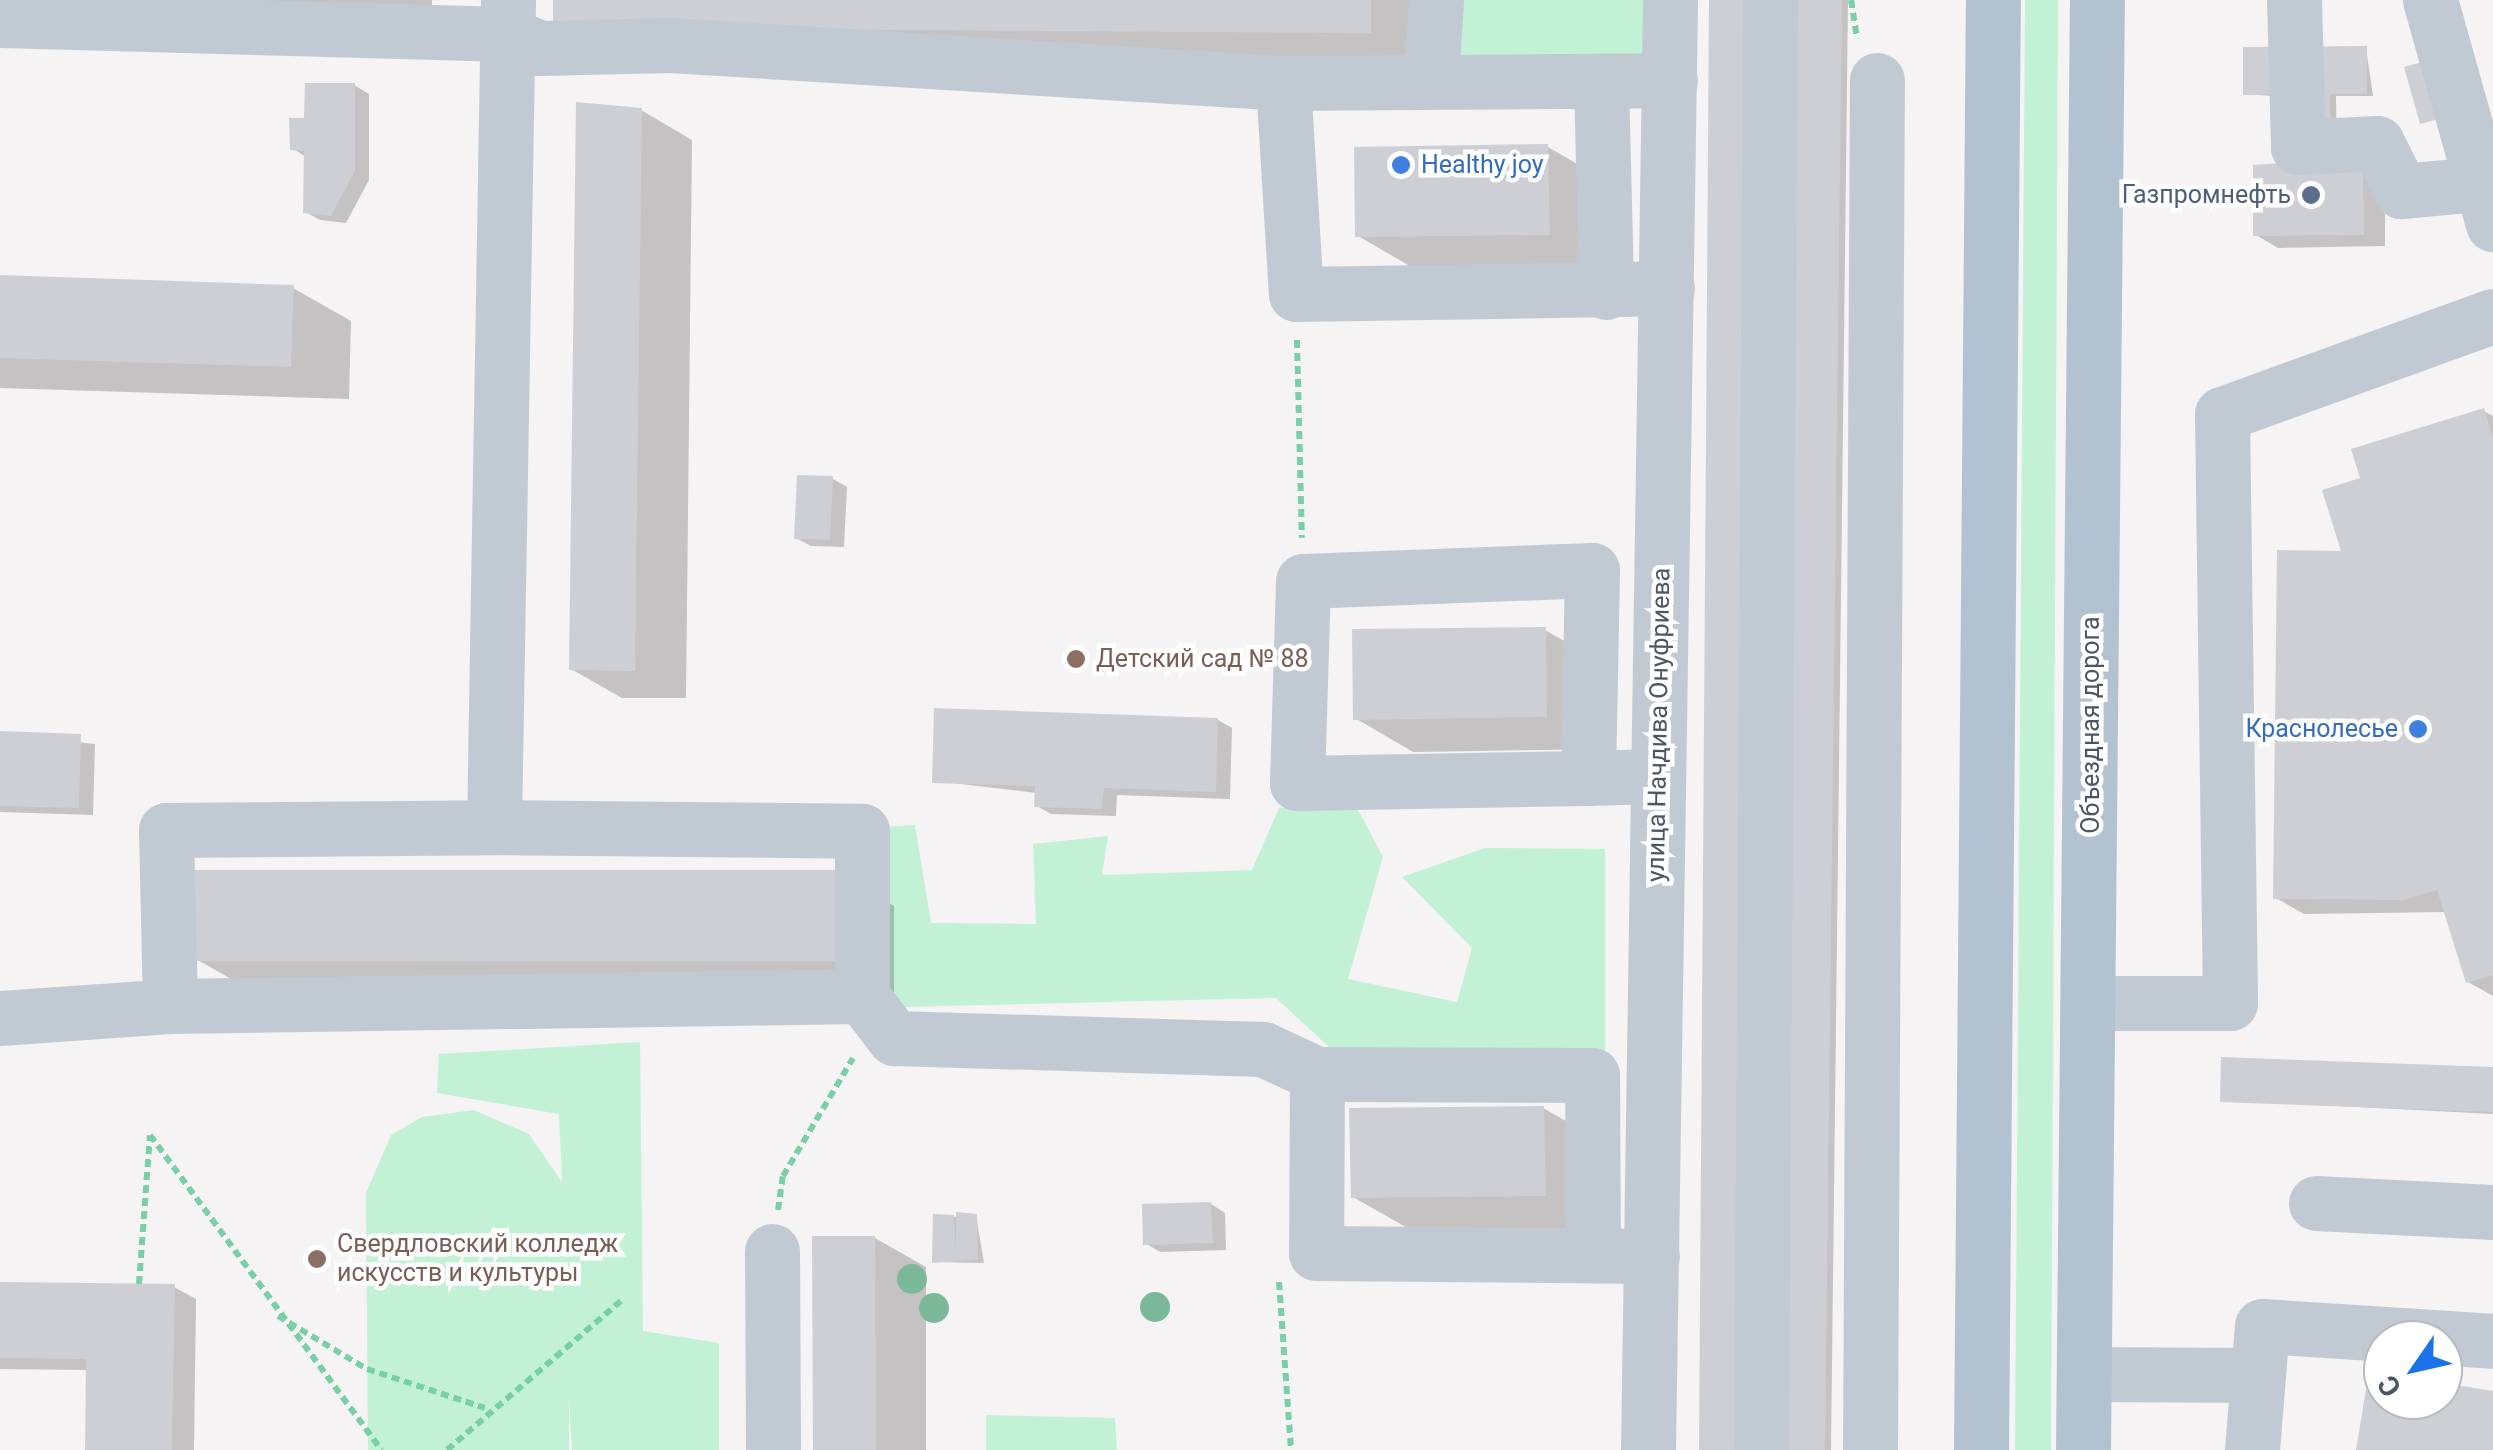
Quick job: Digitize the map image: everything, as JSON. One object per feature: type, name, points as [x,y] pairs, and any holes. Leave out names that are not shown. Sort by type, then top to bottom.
[{"type":"main road","points":[[1981,1450],[1993,0]]},
{"type":"main road","name":"Объездная дорога","points":[[2083,1450],[2097,0]]},
{"type":"street","points":[[1432,80],[1436,0]]},
{"type":"street","name":"улица Начдива Онуфриева","points":[[1648,1450],[1670,0]]},
{"type":"street","points":[[1761,1450],[1770,0]]},
{"type":"street","points":[[2294,0],[2298,146],[2378,143],[2401,191],[2486,204],[2430,0]]},
{"type":"street","points":[[0,20],[508,17],[540,48],[670,46],[1283,83],[1670,80]]},
{"type":"street","points":[[494,827],[508,17]]},
{"type":"street","points":[[1870,1450],[1876,80]]},
{"type":"street","points":[[1601,81],[1606,292]]},
{"type":"street","points":[[1283,83],[1296,294],[1606,292],[1667,288]]},
{"type":"street","points":[[2090,1002],[2230,1003],[2222,414],[2493,316]]},
{"type":"street","points":[[1588,778],[1592,570],[1303,581],[1297,783],[1588,778],[1657,776]]},
{"type":"street","points":[[170,1006],[166,830],[494,827],[862,831],[878,1017]]},
{"type":"street","points":[[0,1018],[170,1006],[878,1017],[1263,1049],[1317,1074],[1592,1075],[1593,1256]]},
{"type":"street","points":[[1317,1074],[1316,1253],[1652,1256]]},
{"type":"street","points":[[2316,1203],[2493,1212]]},
{"type":"street","points":[[772,1252],[773,1450]]},
{"type":"street","points":[[2252,1450],[2262,1326],[2493,1340]]},
{"type":"street","points":[[2084,1374],[2258,1375]]},
{"type":"path","points":[[1296,294],[1303,581]]},
{"type":"path","points":[[772,1252],[784,1176],[844,1062],[878,1017]]},
{"type":"path","points":[[140,1284],[150,1135],[272,1313],[381,1450]]},
{"type":"path","points":[[447,1450],[485,1408],[622,1298]]},
{"type":"path","points":[[272,1313],[368,1369],[485,1408]]},
{"type":"green space","points":[[1461,0],[1647,0],[1648,71],[1457,67]]},
{"type":"green space","points":[[2025,0],[2058,0],[2051,1450],[2015,1450]]},
{"type":"green space","points":[[1355,804],[1383,857],[1348,979],[1457,1002],[1472,948],[1402,877],[1485,848],[1605,849],[1605,1051],[1329,1047],[1276,998],[901,1007],[887,981],[882,827],[915,825],[931,923],[1036,924],[1033,844],[1108,836],[1102,875],[1252,870],[1279,808]]},
{"type":"green space","points":[[640,1042],[643,1331],[719,1343],[719,1450],[572,1450],[569,1399],[569,1450],[368,1450],[366,1193],[391,1135],[422,1117],[474,1110],[529,1134],[562,1182],[559,1114],[437,1093],[439,1054]]},
{"type":"green space","points":[[986,1415],[1115,1418],[1117,1450],[986,1450]]},
{"type":"building","points":[[553,0],[1371,0],[1371,33],[553,28]]},
{"type":"building","points":[[1709,0],[1753,0],[1745,1450],[1699,1450]]},
{"type":"building","points":[[1785,0],[1842,0],[1825,1450],[1777,1450]]},
{"type":"building","points":[[2367,46],[2367,94],[2330,94],[2331,163],[2363,164],[2364,235],[2253,236],[2253,165],[2284,163],[2284,94],[2243,95],[2243,47]]},
{"type":"building","points":[[2426,61],[2442,118],[2420,124],[2404,67]]},
{"type":"building","points":[[305,83],[355,83],[355,171],[331,216],[303,213],[304,151],[290,150],[289,118],[304,118]]},
{"type":"building","points":[[576,102],[642,108],[635,671],[569,670]]},
{"type":"building","points":[[1548,144],[1550,235],[1355,237],[1354,147]]},
{"type":"building","points":[[0,275],[294,285],[291,367],[0,358]]},
{"type":"building","points":[[2484,408],[2493,438],[2493,975],[2466,983],[2437,890],[2404,900],[2273,899],[2277,550],[2341,551],[2322,490],[2360,478],[2351,449]]},
{"type":"building","points":[[797,475],[833,476],[830,540],[794,539]]},
{"type":"building","points":[[1546,627],[1547,717],[1353,720],[1352,629]]},
{"type":"building","points":[[934,708],[1218,718],[1216,792],[1104,788],[1102,809],[1034,807],[1035,786],[932,783]]},
{"type":"building","points":[[0,731],[81,734],[79,808],[0,806]]},
{"type":"building","points":[[194,870],[837,870],[837,961],[194,961]]},
{"type":"building","points":[[2221,1057],[2493,1067],[2493,1112],[2220,1102]]},
{"type":"building","points":[[1544,1106],[1546,1196],[1351,1198],[1349,1108]]},
{"type":"building","points":[[1211,1202],[1213,1243],[1143,1245],[1142,1204]]},
{"type":"building","points":[[956,1212],[977,1214],[978,1260],[932,1263],[933,1214],[954,1215],[956,1253]]},
{"type":"building","points":[[812,1236],[875,1236],[876,1450],[813,1450]]},
{"type":"building","points":[[0,1282],[175,1284],[172,1450],[85,1450],[86,1359],[0,1358]]},
{"type":"building","points":[[2463,1386],[2493,1391],[2493,1450],[2356,1450],[2363,1407],[2363,1420],[2463,1420]]},
{"type":"place","name":"Healthy joy","points":[[1401,165]]},
{"type":"place","name":"Газпромнефть","points":[[2311,195]]},
{"type":"place","name":"Детский сад № 88","points":[[1076,659]]},
{"type":"place","name":"Краснолесье","points":[[2418,729]]},
{"type":"place","name":"Свердловский колледж искусств и культуры","points":[[317,1259]]}]
